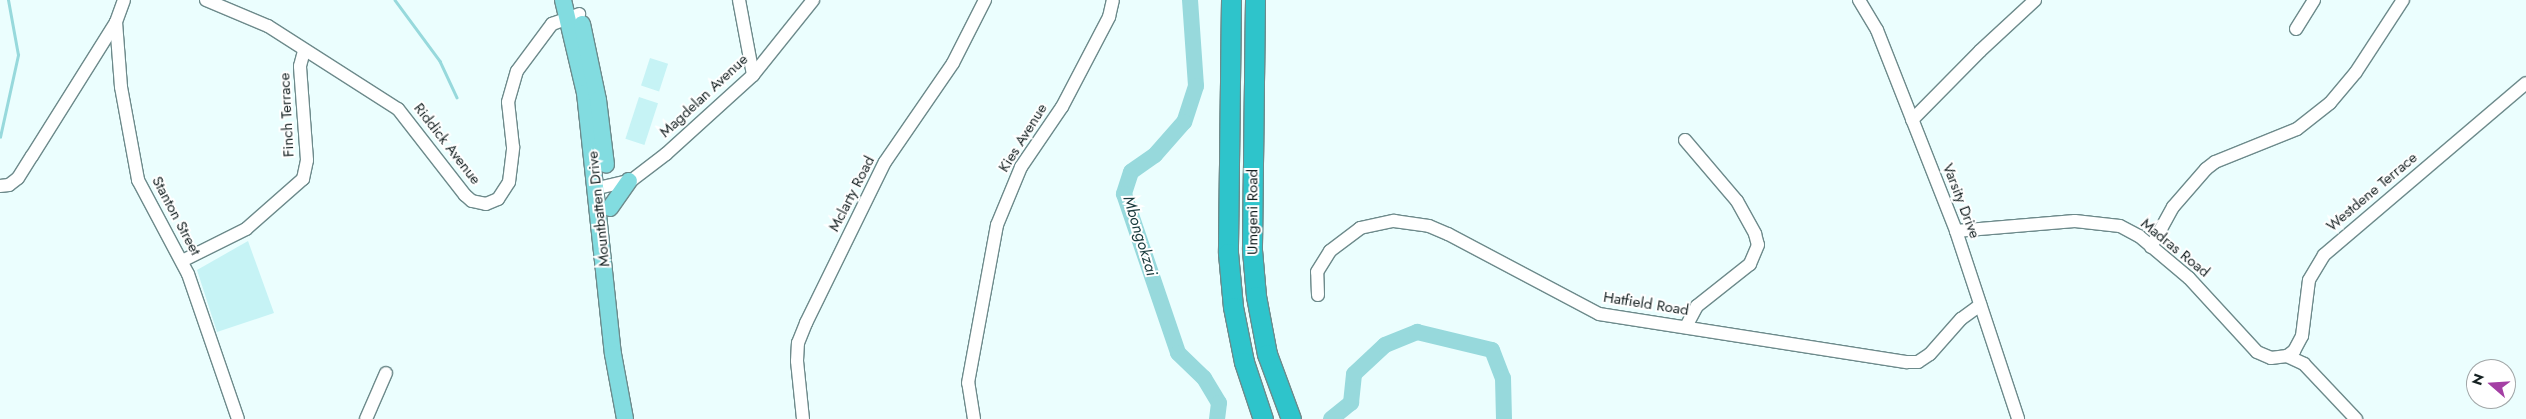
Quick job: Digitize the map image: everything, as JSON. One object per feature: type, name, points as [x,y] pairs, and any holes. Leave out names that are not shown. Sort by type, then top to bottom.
[{"type":"highway","name":"Umgeni Road","points":[[1231,0],[1228,253],[1233,307],[1244,362],[1263,419]]},
{"type":"highway","name":"Umgeni Road","points":[[1254,0],[1252,250],[1256,296],[1267,354],[1291,419]]},
{"type":"main road","name":"Mountbatten Drive","points":[[563,0],[574,10],[598,100],[614,354],[625,419]]},
{"type":"main road","points":[[610,208],[629,181]]},
{"type":"main road","name":"Mountbatten Drive","points":[[603,187],[610,208],[623,359],[632,419]]},
{"type":"street","points":[[0,186],[9,185],[18,178],[116,22],[124,0]]},
{"type":"street","name":"Riddick Avenue","points":[[206,0],[268,26],[304,51],[398,109],[465,195],[472,201],[486,204],[498,199],[509,182],[513,147],[508,102],[512,83],[542,36],[556,22],[574,10]]},
{"type":"street","points":[[739,0],[753,75]]},
{"type":"street","name":"Magdelan Avenue","points":[[603,187],[629,181],[666,154],[753,75],[812,0]]},
{"type":"street","name":"Mclarty Road","points":[[803,419],[797,362],[798,343],[806,323],[885,162],[953,63],[984,0]]},
{"type":"street","name":"Kies Avenue","points":[[974,419],[968,383],[998,224],[1021,167],[1062,107],[1109,16],[1113,0]]},
{"type":"street","name":"Varsity Drive","points":[[1858,0],[1877,30],[1956,231],[2018,419]]},
{"type":"street","points":[[1912,120],[1980,51],[2036,0]]},
{"type":"street","points":[[2296,29],[2314,0]]},
{"type":"street","points":[[2151,247],[2173,207],[2206,169],[2215,162],[2297,129],[2330,103],[2356,72],[2403,0]]},
{"type":"street","name":"Stanton Street","points":[[116,22],[120,87],[138,180],[149,206],[182,261],[238,419]]},
{"type":"street","name":"Finch Terrace","points":[[182,261],[246,229],[303,179],[307,160],[300,66],[304,51]]},
{"type":"street","name":"Westdene Terrace","points":[[2287,356],[2294,351],[2302,336],[2309,280],[2324,256],[2526,82]]},
{"type":"street","points":[[1685,140],[1737,201],[1758,245],[1750,264],[1697,306],[1686,327]]},
{"type":"street","name":"Madras Road","points":[[1956,231],[2075,221],[2113,223],[2130,231],[2151,247],[2212,300],[2257,352],[2272,358],[2287,356]]},
{"type":"street","name":"Hatfield Road","points":[[1318,295],[1317,272],[1330,251],[1345,238],[1360,228],[1378,223],[1406,222],[1448,234],[1587,310],[1914,362],[1930,354],[1961,319],[1980,305]]},
{"type":"street","points":[[2287,356],[2304,364],[2356,419]]},
{"type":"street","points":[[366,419],[386,373]]},
{"type":"shaded area","points":[[650,58],[668,64],[659,91],[641,86]]},
{"type":"shaded area","points":[[639,97],[658,103],[644,145],[625,139]]},
{"type":"shaded area","points":[[248,241],[274,313],[217,332],[197,270]]},
{"type":"waterway","points":[[0,137],[18,55],[8,0]]},
{"type":"waterway","points":[[395,0],[440,61],[457,97]]},
{"type":"waterway","name":"Mbongokzai","points":[[1190,0],[1196,86],[1184,122],[1155,155],[1131,172],[1124,194],[1178,353],[1204,378],[1219,403],[1217,419]]},
{"type":"waterway","name":"Mbongokzai","points":[[1331,419],[1351,403],[1354,374],[1385,345],[1417,332],[1492,350],[1503,378],[1504,419]]}]
